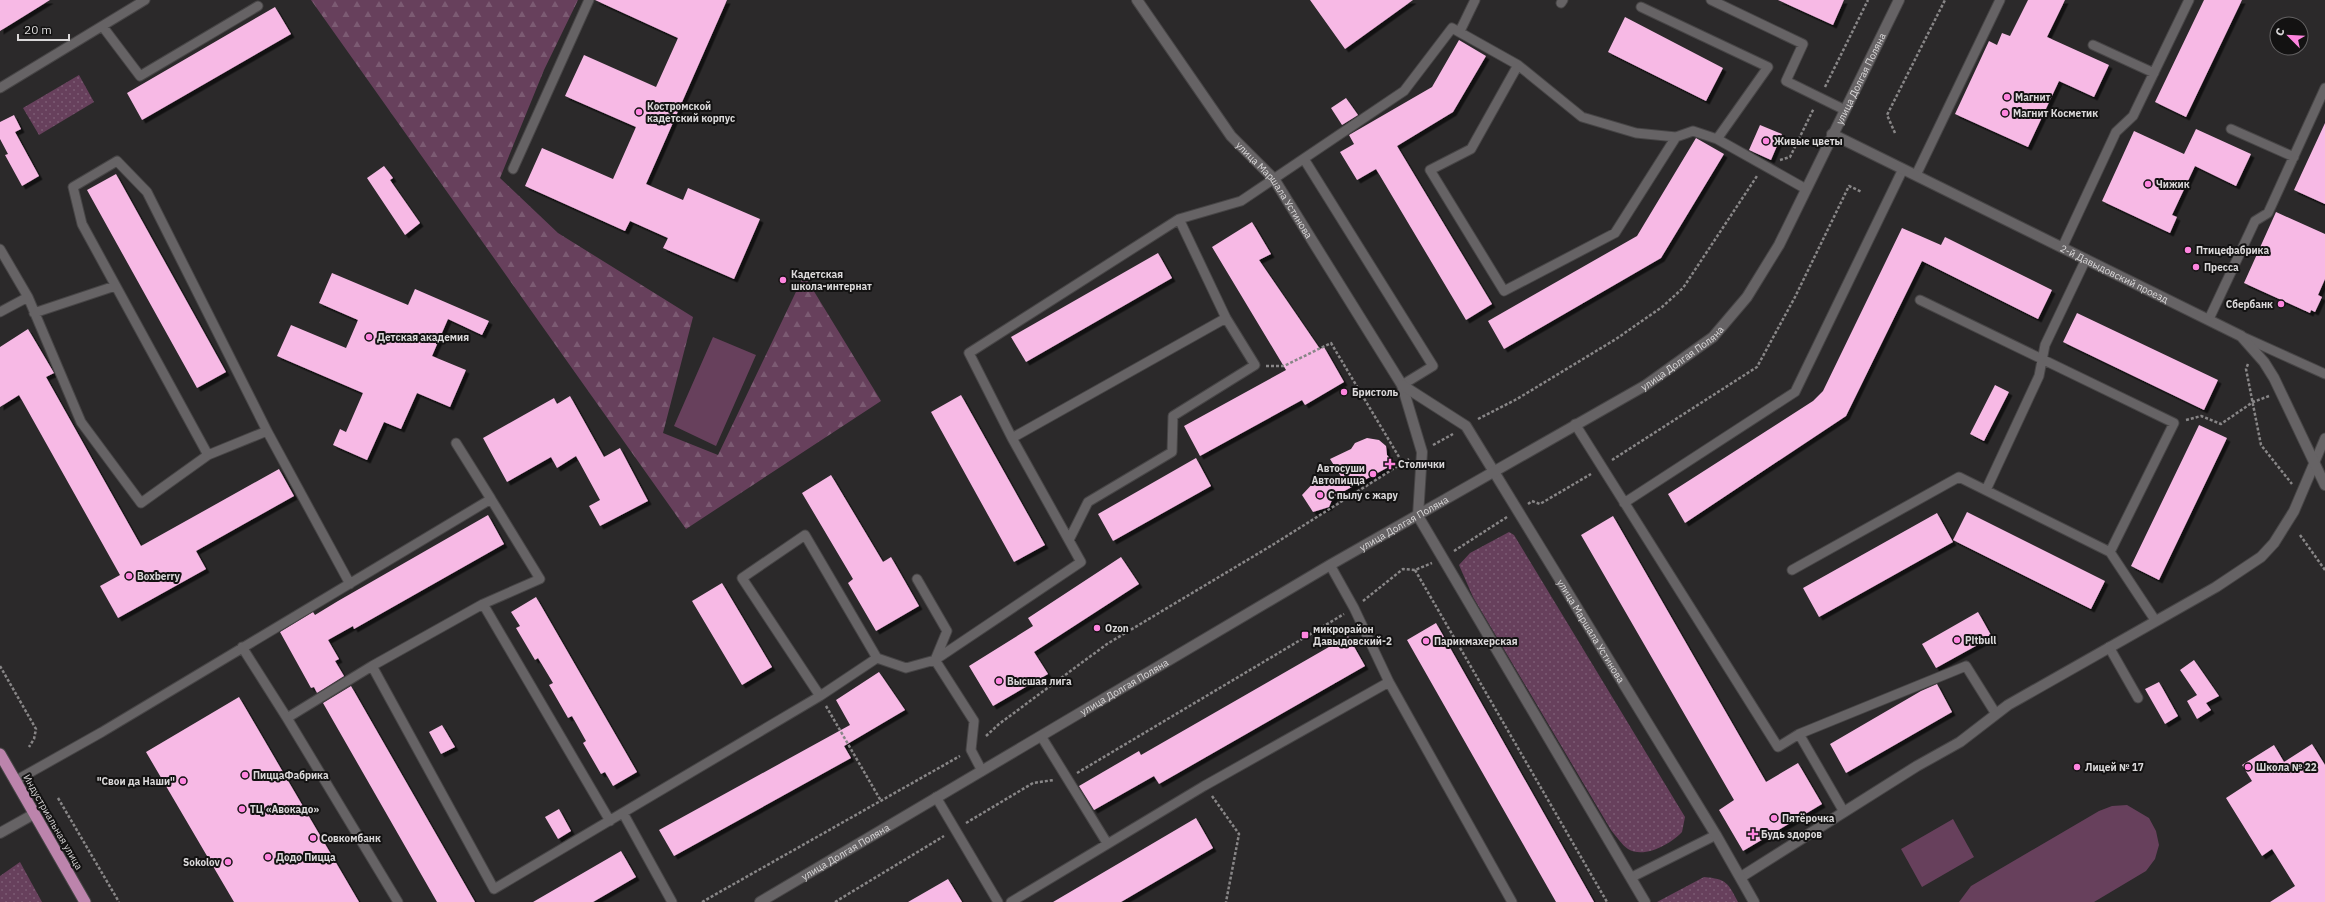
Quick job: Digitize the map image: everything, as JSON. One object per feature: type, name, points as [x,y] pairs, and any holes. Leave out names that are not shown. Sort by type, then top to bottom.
[{"type":"highway","name":"Индустриальная улица","points":[[0,754],[85,902]]},
{"type":"street","name":"улица Маршала Устинова","points":[[1137,0],[1231,136],[1274,179],[1402,385],[1422,452],[1418,516]]},
{"type":"street","name":"улица Долгая Поляна","points":[[760,902],[1330,565],[1418,516],[1575,424],[1646,385],[1713,337],[1748,297],[1779,245],[1898,0]]},
{"type":"street","name":"2-й Давыдовский проезд","points":[[1832,134],[2241,336],[2264,362],[2280,391],[2325,485]]},
{"type":"street","name":"улица Маршала Устинова","points":[[1402,385],[1466,426],[1716,835],[1754,902]]},
{"type":"street","points":[[1741,877],[1844,812],[1960,742],[1996,714],[2155,620],[2216,587],[2261,557],[2274,543],[2284,528],[2296,506],[2314,464]]},
{"type":"street","points":[[1418,516],[1632,877],[1645,902]]},
{"type":"street","points":[[0,834],[34,814]]},
{"type":"lane","points":[[0,88],[145,0]]},
{"type":"lane","points":[[513,169],[589,0]]},
{"type":"lane","points":[[1460,31],[1475,0]]},
{"type":"lane","points":[[1711,0],[1803,44],[1786,81],[1844,110]]},
{"type":"lane","points":[[1916,175],[2000,0]]},
{"type":"lane","points":[[2062,248],[2116,132],[2133,116],[2188,0]]},
{"type":"lane","points":[[103,26],[140,76],[258,6]]},
{"type":"lane","points":[[1641,7],[1768,67],[1717,139]]},
{"type":"lane","points":[[820,696],[742,578],[805,535],[877,658],[906,668],[935,660],[1081,562],[1012,438],[969,353],[1179,219],[1241,200],[1304,159],[1404,91],[1452,28],[1460,31],[1518,65],[1582,117],[1636,133],[1676,137],[1693,131],[1717,139],[1806,189]]},
{"type":"lane","points":[[2094,45],[2154,73]]},
{"type":"lane","points":[[1518,65],[1471,149],[1430,170],[1504,291],[1615,233],[1676,137]]},
{"type":"lane","points":[[2209,319],[2255,221],[2268,213],[2325,88]]},
{"type":"lane","points":[[2231,129],[2294,157]]},
{"type":"lane","points":[[1304,159],[1433,366],[1402,385]]},
{"type":"lane","points":[[208,455],[82,224],[73,187],[117,161],[147,192],[267,431],[350,584]]},
{"type":"lane","points":[[1624,503],[1795,392],[1903,169]]},
{"type":"lane","points":[[1069,540],[1088,502],[1172,452],[1172,416],[1255,366],[1226,318],[1179,219]]},
{"type":"lane","points":[[0,249],[28,297],[81,422],[141,503],[208,455],[267,431]]},
{"type":"lane","points":[[1986,490],[2039,376],[2045,345],[2086,259]]},
{"type":"lane","points":[[34,313],[115,286]]},
{"type":"lane","points":[[0,312],[28,297]]},
{"type":"lane","points":[[1920,300],[2174,423],[2110,552]]},
{"type":"lane","points":[[1012,438],[1226,318]]},
{"type":"lane","points":[[2241,336],[2325,374]]},
{"type":"lane","points":[[1575,424],[1778,747],[1799,734],[1966,666],[1996,714]]},
{"type":"lane","points":[[2314,464],[2325,438]]},
{"type":"lane","points":[[287,718],[372,666],[483,604],[540,579],[456,442]]},
{"type":"lane","points":[[1792,570],[1959,477],[2110,552],[2155,620]]},
{"type":"lane","points":[[15,781],[102,732],[491,499]]},
{"type":"lane","points":[[1330,565],[1354,608],[1389,682],[1512,902]]},
{"type":"lane","points":[[917,579],[947,631],[935,660]]},
{"type":"lane","points":[[483,604],[610,821]]},
{"type":"lane","points":[[242,647],[287,718],[398,902]]},
{"type":"lane","points":[[2109,647],[2138,698]]},
{"type":"lane","points":[[372,666],[494,889],[820,696],[877,658]]},
{"type":"lane","points":[[935,660],[974,721],[971,750],[982,771]]},
{"type":"lane","points":[[1011,902],[1204,786],[1389,682]]},
{"type":"lane","points":[[1799,734],[1844,812]]},
{"type":"lane","points":[[1041,736],[1107,843]]},
{"type":"lane","points":[[936,797],[998,902]]},
{"type":"lane","points":[[623,813],[672,902]]},
{"type":"lane","points":[[1632,877],[1716,835]]},
{"type":"path","points":[[702,902],[971,750],[999,724],[1107,644],[1274,544],[1402,462],[1517,399],[1616,339],[1662,307],[1683,288],[1763,166],[1790,157],[1868,0]]},
{"type":"path","points":[[1895,133],[1887,115],[1945,0]]},
{"type":"path","points":[[835,902],[1033,783],[1068,778],[1354,608],[1403,569],[1415,570],[1443,558],[1532,501],[1540,504],[1602,467],[1757,367],[1795,297],[1849,186],[1862,192]]},
{"type":"path","points":[[1255,366],[1284,366],[1331,343],[1402,462]]},
{"type":"path","points":[[2254,351],[2246,368],[2261,445],[2294,488]]},
{"type":"path","points":[[2174,423],[2201,416],[2221,424],[2253,402],[2280,391]]},
{"type":"path","points":[[2300,535],[2325,570]]},
{"type":"path","points":[[1415,570],[1607,902]]},
{"type":"path","points":[[0,666],[36,729],[34,739],[29,747]]},
{"type":"path","points":[[820,696],[881,801]]},
{"type":"path","points":[[1204,786],[1239,834],[1226,902]]},
{"type":"path","points":[[58,798],[119,902]]},
{"type":"green space","points":[[311,0],[578,0],[544,70],[500,178],[558,233],[693,317],[663,433],[718,455],[804,275],[881,401],[686,529]]},
{"type":"green space","points":[[79,75],[94,102],[39,135],[23,108]]},
{"type":"green space","points":[[713,337],[756,355],[716,446],[674,426]]},
{"type":"green space","points":[[1509,532],[1514,535],[1685,817],[1682,832],[1677,837],[1657,849],[1634,852],[1621,843],[1611,830],[1473,597],[1459,565],[1470,553]]},
{"type":"green space","points":[[2127,805],[2149,818],[2156,831],[2159,845],[2155,859],[2146,871],[2094,902],[1959,902],[1971,886],[2099,811],[2112,806]]},
{"type":"green space","points":[[1953,819],[1974,857],[1922,887],[1901,849]]},
{"type":"green space","points":[[20,862],[42,902],[0,902],[0,876]]},
{"type":"green space","points":[[1704,877],[1718,879],[1726,883],[1732,890],[1738,902],[1657,902]]},
{"type":"building","points":[[0,0],[50,0],[0,31]]},
{"type":"building","name":"Костромской кадетский корпус","points":[[595,0],[727,0],[646,184],[683,200],[688,188],[760,219],[734,279],[663,248],[668,238],[630,221],[625,231],[525,186],[542,148],[613,179],[636,127],[565,96],[584,55],[656,87],[678,38]]},
{"type":"building","points":[[1310,0],[1413,0],[1345,49]]},
{"type":"building","points":[[1778,0],[1844,0],[1833,25]]},
{"type":"building","name":"Магнит","points":[[2028,0],[2065,0],[2047,37],[2109,65],[2094,97],[2059,81],[2028,147],[1955,114],[1989,41],[1997,45],[2002,33],[2010,36]]},
{"type":"building","points":[[2204,0],[2242,0],[2186,117],[2155,102]]},
{"type":"building","points":[[275,7],[291,34],[142,120],[127,93]]},
{"type":"building","points":[[1625,17],[1723,68],[1706,101],[1608,52]]},
{"type":"building","points":[[1459,40],[1486,56],[1453,112],[1397,146],[1492,304],[1466,320],[1376,169],[1357,180],[1340,152],[1354,144],[1349,135],[1432,87]]},
{"type":"building","points":[[1346,98],[1358,115],[1342,125],[1331,108]]},
{"type":"building","points":[[14,115],[21,129],[15,132],[39,176],[22,186],[5,155],[8,154],[0,139],[0,122]]},
{"type":"building","points":[[2325,123],[2325,204],[2294,190]]},
{"type":"building","name":"Живые цветы","points":[[1760,125],[1782,134],[1771,160],[1749,150]]},
{"type":"building","name":"Чижик","points":[[2196,129],[2251,154],[2236,186],[2195,166],[2172,215],[2177,217],[2170,233],[2102,201],[2134,131],[2184,154]]},
{"type":"building","points":[[1696,138],[1724,154],[1661,258],[1504,349],[1488,321],[1637,236]]},
{"type":"building","points":[[384,166],[393,178],[390,180],[420,223],[405,235],[367,178]]},
{"type":"building","points":[[116,174],[226,372],[197,388],[87,190]]},
{"type":"building","points":[[2276,212],[2325,234],[2325,279],[2318,295],[2322,297],[2315,312],[2311,310],[2310,313],[2244,283]]},
{"type":"building","points":[[1252,222],[1271,254],[1259,260],[1320,349],[1324,347],[1344,382],[1305,405],[1302,400],[1200,456],[1184,426],[1286,370],[1212,247]]},
{"type":"building","points":[[1902,228],[1941,245],[1945,237],[2052,290],[2038,319],[1922,261],[1846,416],[1685,523],[1668,494],[1813,401],[1823,391]]},
{"type":"building","points":[[1158,253],[1172,278],[1026,362],[1011,337]]},
{"type":"building","points":[[332,273],[408,305],[415,289],[489,321],[482,335],[448,319],[432,356],[466,370],[450,407],[417,393],[401,429],[384,422],[367,460],[333,445],[340,429],[346,432],[363,393],[277,356],[291,325],[346,348],[358,320],[319,303]]},
{"type":"building","points":[[2077,313],[2218,380],[2204,410],[2063,342]]},
{"type":"building","points":[[28,329],[54,373],[46,377],[141,546],[279,469],[294,496],[196,551],[206,569],[118,618],[100,586],[120,575],[19,395],[0,407],[0,347]]},
{"type":"building","points":[[1995,385],[2009,392],[1984,441],[1970,434]]},
{"type":"building","points":[[961,395],[1045,545],[1014,562],[931,412]]},
{"type":"building","points":[[570,396],[604,457],[620,448],[648,501],[600,526],[589,506],[600,500],[576,456],[557,468],[551,457],[507,482],[483,438],[554,398],[557,404]]},
{"type":"building","points":[[2199,425],[2227,438],[2159,580],[2131,566]]},
{"type":"building","points":[[1367,438],[1379,440],[1386,446],[1387,455],[1394,464],[1337,495],[1332,500],[1329,507],[1313,512],[1302,495],[1316,480],[1342,478],[1330,459],[1351,449],[1355,443]]},
{"type":"building","points":[[1196,458],[1211,486],[1113,541],[1098,514]]},
{"type":"building","points":[[831,475],[883,562],[891,557],[919,606],[876,631],[848,583],[853,579],[802,493]]},
{"type":"building","points":[[1967,512],[2105,581],[2091,609],[1953,540]]},
{"type":"building","points":[[1937,513],[1953,542],[1819,617],[1803,588]]},
{"type":"building","points":[[488,515],[504,544],[354,629],[353,626],[328,640],[339,659],[335,661],[344,676],[317,693],[314,687],[311,688],[280,632],[313,612],[315,615]]},
{"type":"building","points":[[1613,516],[1766,782],[1798,763],[1822,804],[1743,851],[1719,810],[1734,800],[1581,535]]},
{"type":"building","points":[[1121,557],[1139,584],[1034,652],[1048,674],[993,706],[969,666],[1033,626],[1028,618]]},
{"type":"building","points":[[722,583],[772,667],[742,685],[692,601]]},
{"type":"building","points":[[536,597],[637,772],[613,786],[605,772],[601,774],[583,743],[586,741],[572,716],[568,718],[549,685],[553,683],[538,658],[535,660],[516,628],[520,626],[511,612]]},
{"type":"building","name":"Pitbull","points":[[1978,612],[1992,637],[1936,668],[1922,644]]},
{"type":"building","points":[[1436,623],[1594,902],[1556,902],[1407,640]]},
{"type":"building","points":[[1348,636],[1365,666],[1159,784],[1154,776],[1094,810],[1079,786],[1139,751],[1141,755]]},
{"type":"building","points":[[2194,660],[2219,696],[2206,703],[2211,710],[2197,719],[2187,701],[2197,695],[2180,670]]},
{"type":"building","points":[[879,672],[905,710],[844,746],[851,758],[674,856],[659,830],[850,725],[836,700]]},
{"type":"building","points":[[2159,682],[2178,716],[2165,724],[2145,689]]},
{"type":"building","points":[[1937,684],[1952,712],[1846,773],[1830,744],[1921,691]]},
{"type":"building","points":[[351,686],[475,902],[437,902],[323,703]]},
{"type":"building","name":"ТЦ «Авокадо»","points":[[239,697],[359,902],[234,902],[146,752]]},
{"type":"building","points":[[442,725],[455,747],[441,754],[429,732]]},
{"type":"building","points":[[2312,744],[2325,765],[2325,902],[2270,902],[2295,886],[2272,849],[2262,856],[2226,798],[2252,781],[2242,765],[2274,745],[2284,762]]},
{"type":"building","points":[[559,809],[571,831],[558,839],[545,817]]},
{"type":"building","points":[[1196,818],[1213,848],[1121,902],[1053,902]]},
{"type":"building","points":[[621,851],[636,877],[593,902],[533,902]]},
{"type":"building","points":[[948,879],[962,902],[908,902]]},
{"type":"place","name":"Магнит","points":[[2007,97]]},
{"type":"place","name":"Костромской кадетский корпус","points":[[639,112]]},
{"type":"place","name":"Магнит Косметик","points":[[2005,113]]},
{"type":"place","name":"Живые цветы","points":[[1766,141]]},
{"type":"place","name":"Чижик","points":[[2148,184]]},
{"type":"place","name":"Птицефабрика","points":[[2188,250]]},
{"type":"place","name":"Пресса","points":[[2196,267]]},
{"type":"place","name":"Кадетская школа-интернат","points":[[783,280]]},
{"type":"place","name":"Сбербанк","points":[[2281,304]]},
{"type":"place","name":"Детская академия","points":[[369,337]]},
{"type":"place","name":"Бристоль","points":[[1344,392]]},
{"type":"place","name":"Столички","points":[[1390,464]]},
{"type":"place","name":"Автосуши Автопицца","points":[[1373,474]]},
{"type":"place","name":"C пылу с жару","points":[[1320,495]]},
{"type":"place","name":"Boxberry","points":[[129,576]]},
{"type":"place","name":"Ozon","points":[[1097,628]]},
{"type":"place","name":"микрорайон Давыдовский-2","points":[[1305,635]]},
{"type":"place","name":"Pitbull","points":[[1957,640]]},
{"type":"place","name":"Парикмахерская","points":[[1426,641]]},
{"type":"place","name":"Высшая лига","points":[[999,681]]},
{"type":"place","name":"Лицей № 17","points":[[2077,767]]},
{"type":"place","name":"Школа № 22","points":[[2248,767]]},
{"type":"place","name":"ПиццаФабрика","points":[[245,775]]},
{"type":"place","name":"\"Свои да Наши\"","points":[[183,781]]},
{"type":"place","name":"ТЦ «Авокадо»","points":[[242,809]]},
{"type":"place","name":"Пятёрочка","points":[[1774,818]]},
{"type":"place","name":"Будь здоров","points":[[1753,834]]},
{"type":"place","name":"Совкомбанк","points":[[313,838]]},
{"type":"place","name":"Додо Пицца","points":[[268,857]]},
{"type":"place","name":"Sokolov","points":[[228,862]]}]
